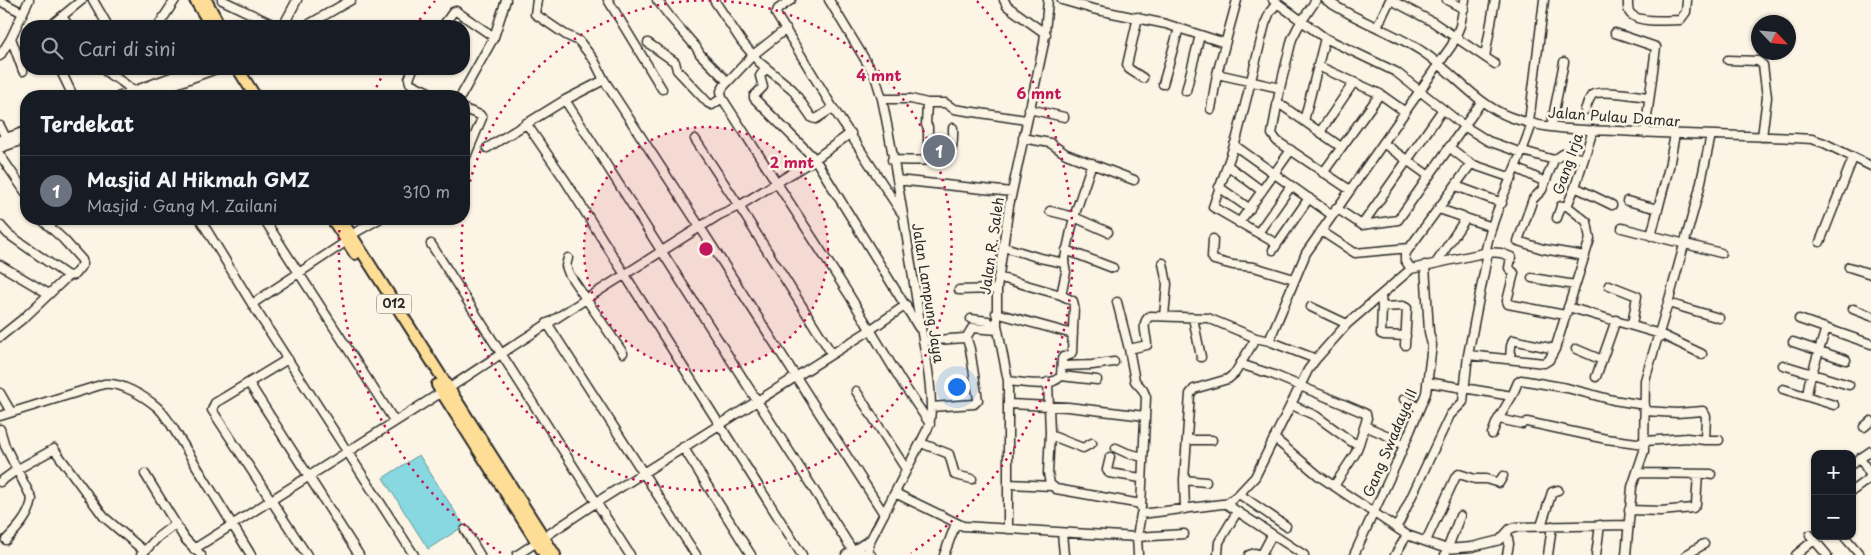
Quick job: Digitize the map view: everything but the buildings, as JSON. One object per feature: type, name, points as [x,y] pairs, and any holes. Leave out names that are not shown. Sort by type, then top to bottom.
[{"type":"main road","points":[[195,0],[207,20]]},
{"type":"main road","points":[[206,0],[217,20]]},
{"type":"main road","points":[[242,75],[251,90]]},
{"type":"main road","points":[[250,75],[259,90]]},
{"type":"main road","points":[[337,225],[351,240]]},
{"type":"main road","name":"012","points":[[343,225],[362,257],[358,259],[370,279],[445,391]]},
{"type":"main road","name":"012","points":[[351,240],[368,262],[445,391],[540,540],[555,555]]},
{"type":"main road","points":[[368,262],[365,262],[364,265],[370,279]]},
{"type":"main road","points":[[540,540],[545,555]]},
{"type":"street","points":[[0,56],[29,0]]},
{"type":"street","points":[[57,20],[82,0]]},
{"type":"street","points":[[93,0],[105,20]]},
{"type":"street","points":[[162,20],[175,0]]},
{"type":"street","points":[[222,0],[264,20]]},
{"type":"street","points":[[285,20],[296,0]]},
{"type":"street","points":[[316,20],[351,0]]},
{"type":"street","points":[[464,90],[494,37],[506,0]]},
{"type":"street","points":[[537,0],[535,14],[579,42],[594,60],[604,80],[884,514]]},
{"type":"street","points":[[608,0],[662,89]]},
{"type":"street","points":[[657,0],[700,54],[728,82]]},
{"type":"street","points":[[714,0],[737,36],[752,55],[792,89],[813,119],[818,119],[834,108]]},
{"type":"street","points":[[791,0],[776,13],[903,215]]},
{"type":"street","name":"Jalan Lampung Jaya","points":[[828,0],[875,76],[882,99],[891,141],[892,160],[898,181],[922,332],[931,407],[930,424],[871,539],[869,554]]},
{"type":"street","points":[[1004,0],[1007,6],[1046,34]]},
{"type":"street","name":"Jalan R. Saleh","points":[[1008,529],[1008,381],[997,327],[996,289],[1026,120],[1040,68],[1046,34],[1048,0]]},
{"type":"street","points":[[1062,0],[1180,28],[1225,43]]},
{"type":"street","points":[[1094,9],[1097,0]]},
{"type":"street","points":[[1211,109],[1217,74],[1237,0]]},
{"type":"street","points":[[1316,0],[1292,39],[1277,102],[1272,134],[1277,141],[1350,190]]},
{"type":"street","name":"Jalan Pulau Damar","points":[[1326,0],[1349,14],[1412,45],[1439,64],[1482,102],[1502,113],[1531,122],[1551,127],[1593,130],[1818,140],[1871,166]]},
{"type":"street","points":[[1376,27],[1390,0],[1422,15],[1495,64]]},
{"type":"street","points":[[1447,0],[1464,9]]},
{"type":"street","points":[[1269,341],[1302,259],[1456,38],[1465,0]]},
{"type":"street","points":[[1485,57],[1495,0]]},
{"type":"street","points":[[1396,527],[1450,415],[1462,403],[1468,354],[1488,252],[1486,249],[1492,226],[1523,152],[1531,122],[1544,0]]},
{"type":"street","points":[[1628,0],[1628,9],[1631,15],[1638,18],[1680,20],[1686,12],[1687,0]]},
{"type":"street","points":[[0,1],[23,13]]},
{"type":"street","points":[[1309,198],[1275,247],[1258,233],[1213,208],[1234,145],[1267,17],[1275,1],[1325,38],[1392,70],[1464,126],[1491,143],[1554,160]]},
{"type":"street","points":[[447,20],[456,11],[469,20]]},
{"type":"street","points":[[62,16],[65,20]]},
{"type":"street","points":[[1138,17],[1127,65],[1129,69],[1143,78]]},
{"type":"street","points":[[470,21],[494,37]]},
{"type":"street","points":[[1163,84],[1180,28]]},
{"type":"street","points":[[786,29],[752,55],[721,91],[722,98],[930,424]]},
{"type":"street","points":[[1615,33],[1656,47],[1645,133]]},
{"type":"street","points":[[1186,91],[1200,35]]},
{"type":"street","points":[[11,38],[20,63]]},
{"type":"street","points":[[1304,121],[1325,38]]},
{"type":"street","points":[[648,43],[675,62],[677,70],[709,104],[713,104],[722,98]]},
{"type":"street","points":[[1728,60],[1758,61],[1763,65],[1767,97],[1762,138]]},
{"type":"street","points":[[1551,127],[1564,62]]},
{"type":"street","points":[[1318,66],[1380,94],[1404,111]]},
{"type":"street","points":[[766,68],[760,76],[763,87],[754,98],[815,159],[922,332]]},
{"type":"street","points":[[1217,74],[1280,88]]},
{"type":"street","points":[[63,75],[70,90]]},
{"type":"street","points":[[110,75],[129,90]]},
{"type":"street","points":[[143,90],[179,75]]},
{"type":"street","points":[[159,90],[200,75]]},
{"type":"street","points":[[411,75],[409,79],[410,84],[424,90]]},
{"type":"street","points":[[487,148],[566,100],[604,80]]},
{"type":"street","points":[[1320,132],[1354,82]]},
{"type":"street","points":[[1585,110],[1589,100],[1596,93],[1649,97]]},
{"type":"street","points":[[1323,173],[1380,94]]},
{"type":"street","points":[[882,99],[911,99],[944,103],[954,109],[1026,120]]},
{"type":"street","points":[[566,100],[757,400],[849,553]]},
{"type":"street","points":[[927,102],[928,160]]},
{"type":"street","points":[[1277,102],[1341,148]]},
{"type":"street","points":[[1234,145],[1309,198],[1362,225],[1398,220],[1482,102]]},
{"type":"street","points":[[1029,109],[1064,117]]},
{"type":"street","points":[[1362,225],[1442,109]]},
{"type":"street","points":[[470,111],[480,115],[482,118],[470,147]]},
{"type":"street","points":[[526,124],[560,172],[802,555]]},
{"type":"street","points":[[0,126],[6,141]]},
{"type":"street","points":[[892,160],[936,160],[949,153],[953,128]]},
{"type":"street","name":"Gang Irja","points":[[1557,218],[1561,206],[1566,206],[1574,187],[1593,130]]},
{"type":"street","points":[[194,549],[271,499],[310,478],[547,323],[719,215],[739,206],[815,159],[851,133]]},
{"type":"street","points":[[0,148],[6,141],[20,134]]},
{"type":"street","points":[[1651,236],[1669,167],[1675,134]]},
{"type":"street","points":[[1626,555],[1632,487],[1644,456],[1645,380],[1660,334],[1699,191],[1711,135]]},
{"type":"street","points":[[1023,138],[1050,143],[1066,154],[1134,180]]},
{"type":"street","points":[[696,139],[832,354]]},
{"type":"street","points":[[6,141],[20,140]]},
{"type":"street","points":[[1383,143],[1429,176]]},
{"type":"street","points":[[1450,147],[1471,164],[1512,178]]},
{"type":"street","points":[[1239,223],[1291,150]]},
{"type":"street","points":[[1584,158],[1563,154],[1554,160],[1541,190],[1533,199],[1518,240],[1543,249],[1585,256]]},
{"type":"street","points":[[0,155],[20,184]]},
{"type":"street","points":[[1820,242],[1853,158]]},
{"type":"street","points":[[1061,295],[1066,272],[1064,263],[1066,250],[1092,163]]},
{"type":"street","points":[[1411,269],[1404,258],[1409,248],[1471,164]]},
{"type":"street","points":[[1226,165],[1262,191]]},
{"type":"street","points":[[1516,168],[1545,182]]},
{"type":"street","points":[[886,190],[898,181],[1012,192]]},
{"type":"street","points":[[1258,233],[1291,186]]},
{"type":"street","points":[[1456,186],[1502,203]]},
{"type":"street","points":[[1219,187],[1250,209]]},
{"type":"street","points":[[1574,187],[1612,205]]},
{"type":"street","points":[[1627,202],[1658,209]]},
{"type":"street","points":[[1468,354],[1545,362],[1556,349],[1590,238],[1587,230],[1588,223],[1566,206]]},
{"type":"street","points":[[1439,209],[1492,226]]},
{"type":"street","points":[[1050,211],[1074,218],[1108,232]]},
{"type":"street","points":[[1436,263],[1466,218]]},
{"type":"street","points":[[0,225],[8,234],[68,276]]},
{"type":"street","points":[[0,337],[25,318],[68,276],[74,275],[83,262],[48,225]]},
{"type":"street","points":[[204,225],[252,304],[414,555]]},
{"type":"street","points":[[268,225],[395,422]]},
{"type":"street","points":[[252,304],[371,225]]},
{"type":"street","points":[[1622,228],[1720,253]]},
{"type":"street","points":[[1321,231],[1355,253],[1409,248]]},
{"type":"street","points":[[1213,239],[1212,257],[1214,260],[1233,265],[1254,267],[1294,279]]},
{"type":"street","points":[[431,244],[630,555]]},
{"type":"street","points":[[1004,246],[1040,258],[1064,263]]},
{"type":"street","points":[[1066,250],[1113,268]]},
{"type":"street","points":[[1140,514],[1226,504],[1239,494],[1255,477],[1316,359],[1347,324],[1411,269],[1488,252],[1501,253],[1511,257],[1509,268],[1514,273],[1507,301],[1508,304],[1565,316]]},
{"type":"street","points":[[568,258],[566,269],[622,353]]},
{"type":"street","points":[[1163,263],[1167,284],[1164,316]]},
{"type":"street","points":[[0,265],[49,294]]},
{"type":"street","name":"Gang Swadaya II","points":[[1354,555],[1426,393],[1432,345],[1428,332],[1426,265]]},
{"type":"street","points":[[1849,267],[1871,274]]},
{"type":"street","points":[[998,277],[1061,295],[1074,303],[1072,352],[1070,355],[1063,356],[1061,376],[1058,380],[1048,382],[1008,381]]},
{"type":"street","points":[[1532,278],[1575,284]]},
{"type":"street","points":[[1609,285],[1637,296],[1632,325]]},
{"type":"street","points":[[959,290],[996,289]]},
{"type":"street","points":[[1381,294],[1381,334],[1406,336]]},
{"type":"street","points":[[1117,302],[1135,381],[1145,393],[1138,555]]},
{"type":"street","points":[[1668,303],[1719,318]]},
{"type":"street","points":[[517,555],[683,447],[870,330],[906,305]]},
{"type":"street","points":[[1382,306],[1406,307],[1405,345]]},
{"type":"street","points":[[1311,307],[1347,324]]},
{"type":"street","points":[[1568,307],[1660,334],[1702,354]]},
{"type":"street","points":[[1853,309],[1871,316]]},
{"type":"street","points":[[996,313],[1073,334]]},
{"type":"street","points":[[1129,349],[1147,345],[1144,324],[1148,317],[1208,318],[1256,338],[1316,359]]},
{"type":"street","points":[[1192,318],[1201,357]]},
{"type":"street","points":[[971,319],[988,321],[997,327]]},
{"type":"street","points":[[1596,377],[1616,320]]},
{"type":"street","points":[[1799,320],[1871,344]]},
{"type":"street","points":[[547,323],[696,555]]},
{"type":"street","points":[[966,338],[972,328],[997,327]]},
{"type":"street","points":[[1807,396],[1826,328]]},
{"type":"street","points":[[923,341],[966,338]]},
{"type":"street","points":[[931,407],[959,406],[977,402],[970,349],[966,338]]},
{"type":"street","points":[[1185,509],[1184,480],[1192,390],[1228,379],[1235,373],[1256,338]]},
{"type":"street","points":[[1510,359],[1511,346],[1514,340],[1556,349]]},
{"type":"street","points":[[1793,342],[1846,360]]},
{"type":"street","points":[[1576,349],[1602,360]]},
{"type":"street","points":[[288,359],[215,403],[212,410],[306,555]]},
{"type":"street","points":[[1062,366],[1092,366],[1114,362]]},
{"type":"street","points":[[1240,364],[1274,375],[1366,414],[1365,426],[1355,454],[1334,486]]},
{"type":"street","points":[[1783,365],[1849,385]]},
{"type":"street","points":[[1061,376],[1097,380]]},
{"type":"street","points":[[1492,434],[1518,382],[1521,380],[1567,388],[1645,408],[1677,413],[1703,411],[1706,416],[1705,440]]},
{"type":"street","points":[[1048,382],[1050,435],[1048,473],[1051,486]]},
{"type":"street","points":[[1427,382],[1512,396]]},
{"type":"street","points":[[0,416],[84,388],[110,383],[126,389],[158,408],[170,423],[252,555]]},
{"type":"street","points":[[249,383],[359,555]]},
{"type":"street","points":[[1783,389],[1834,405]]},
{"type":"street","points":[[856,392],[906,469]]},
{"type":"street","points":[[0,393],[11,412]]},
{"type":"street","points":[[1404,399],[1419,408]]},
{"type":"street","points":[[1008,404],[1076,408],[1145,416]]},
{"type":"street","points":[[1292,405],[1316,416],[1352,442],[1359,444]]},
{"type":"street","points":[[1499,418],[1606,439],[1645,442],[1687,438],[1719,440]]},
{"type":"street","points":[[1864,427],[1871,422]]},
{"type":"street","points":[[1365,426],[1404,445]]},
{"type":"street","points":[[0,429],[5,446],[31,494],[32,503],[22,522],[6,540]]},
{"type":"street","points":[[1050,435],[1083,448],[1092,444]]},
{"type":"street","points":[[1274,438],[1334,486],[1407,535],[1426,541],[1446,552],[1497,541],[1503,538],[1515,526],[1628,525]]},
{"type":"street","points":[[1188,440],[1212,440]]},
{"type":"street","points":[[921,443],[949,454],[955,475],[972,479]]},
{"type":"street","points":[[683,447],[751,555]]},
{"type":"street","points":[[0,482],[52,448],[56,450],[104,517],[143,553],[158,537],[175,524]]},
{"type":"street","points":[[1116,448],[1143,457]]},
{"type":"street","points":[[1856,461],[1871,450]]},
{"type":"street","points":[[1110,456],[1107,470],[1110,473],[1141,478]]},
{"type":"street","points":[[1856,488],[1871,477],[1860,458]]},
{"type":"street","points":[[1637,473],[1711,474]]},
{"type":"street","points":[[145,474],[175,524],[194,549],[201,555]]},
{"type":"street","points":[[1426,541],[1456,476],[1459,474],[1480,480],[1486,479],[1499,482],[1503,476]]},
{"type":"street","points":[[1629,510],[1661,511],[1694,508],[1696,504],[1698,474]]},
{"type":"street","points":[[1184,480],[1206,482]]},
{"type":"street","points":[[1009,484],[1051,486],[1056,489],[1141,504]]},
{"type":"street","points":[[1541,526],[1552,492],[1558,490]]},
{"type":"street","points":[[895,493],[963,526],[1138,537],[1184,534]]},
{"type":"street","points":[[1239,494],[1286,526]]},
{"type":"street","points":[[1226,504],[1304,555]]},
{"type":"street","points":[[1218,554],[1218,542],[1237,512]]},
{"type":"street","points":[[1446,552],[1460,516]]},
{"type":"street","points":[[944,555],[956,523]]},
{"type":"street","points":[[1596,555],[1600,525]]},
{"type":"street","points":[[1548,555],[1552,526]]},
{"type":"street","points":[[465,530],[480,555]]},
{"type":"street","points":[[1062,533],[1064,555]]},
{"type":"street","points":[[1507,533],[1509,539],[1507,555]]},
{"type":"street","points":[[1249,555],[1255,553],[1262,555],[1272,535]]},
{"type":"street","points":[[1395,555],[1407,535]]},
{"type":"street","points":[[1796,555],[1812,537],[1827,555]]},
{"type":"street","points":[[849,553],[871,539]]},
{"type":"street","points":[[1847,540],[1860,555]]},
{"type":"street","points":[[1686,555],[1704,544]]},
{"type":"street","points":[[849,553],[869,554]]},
{"type":"water","points":[[419,455],[464,526],[428,549],[383,478]]},
{"type":"place","name":"Masjid Al Hikmah GMZ","points":[[939,151]]}]
